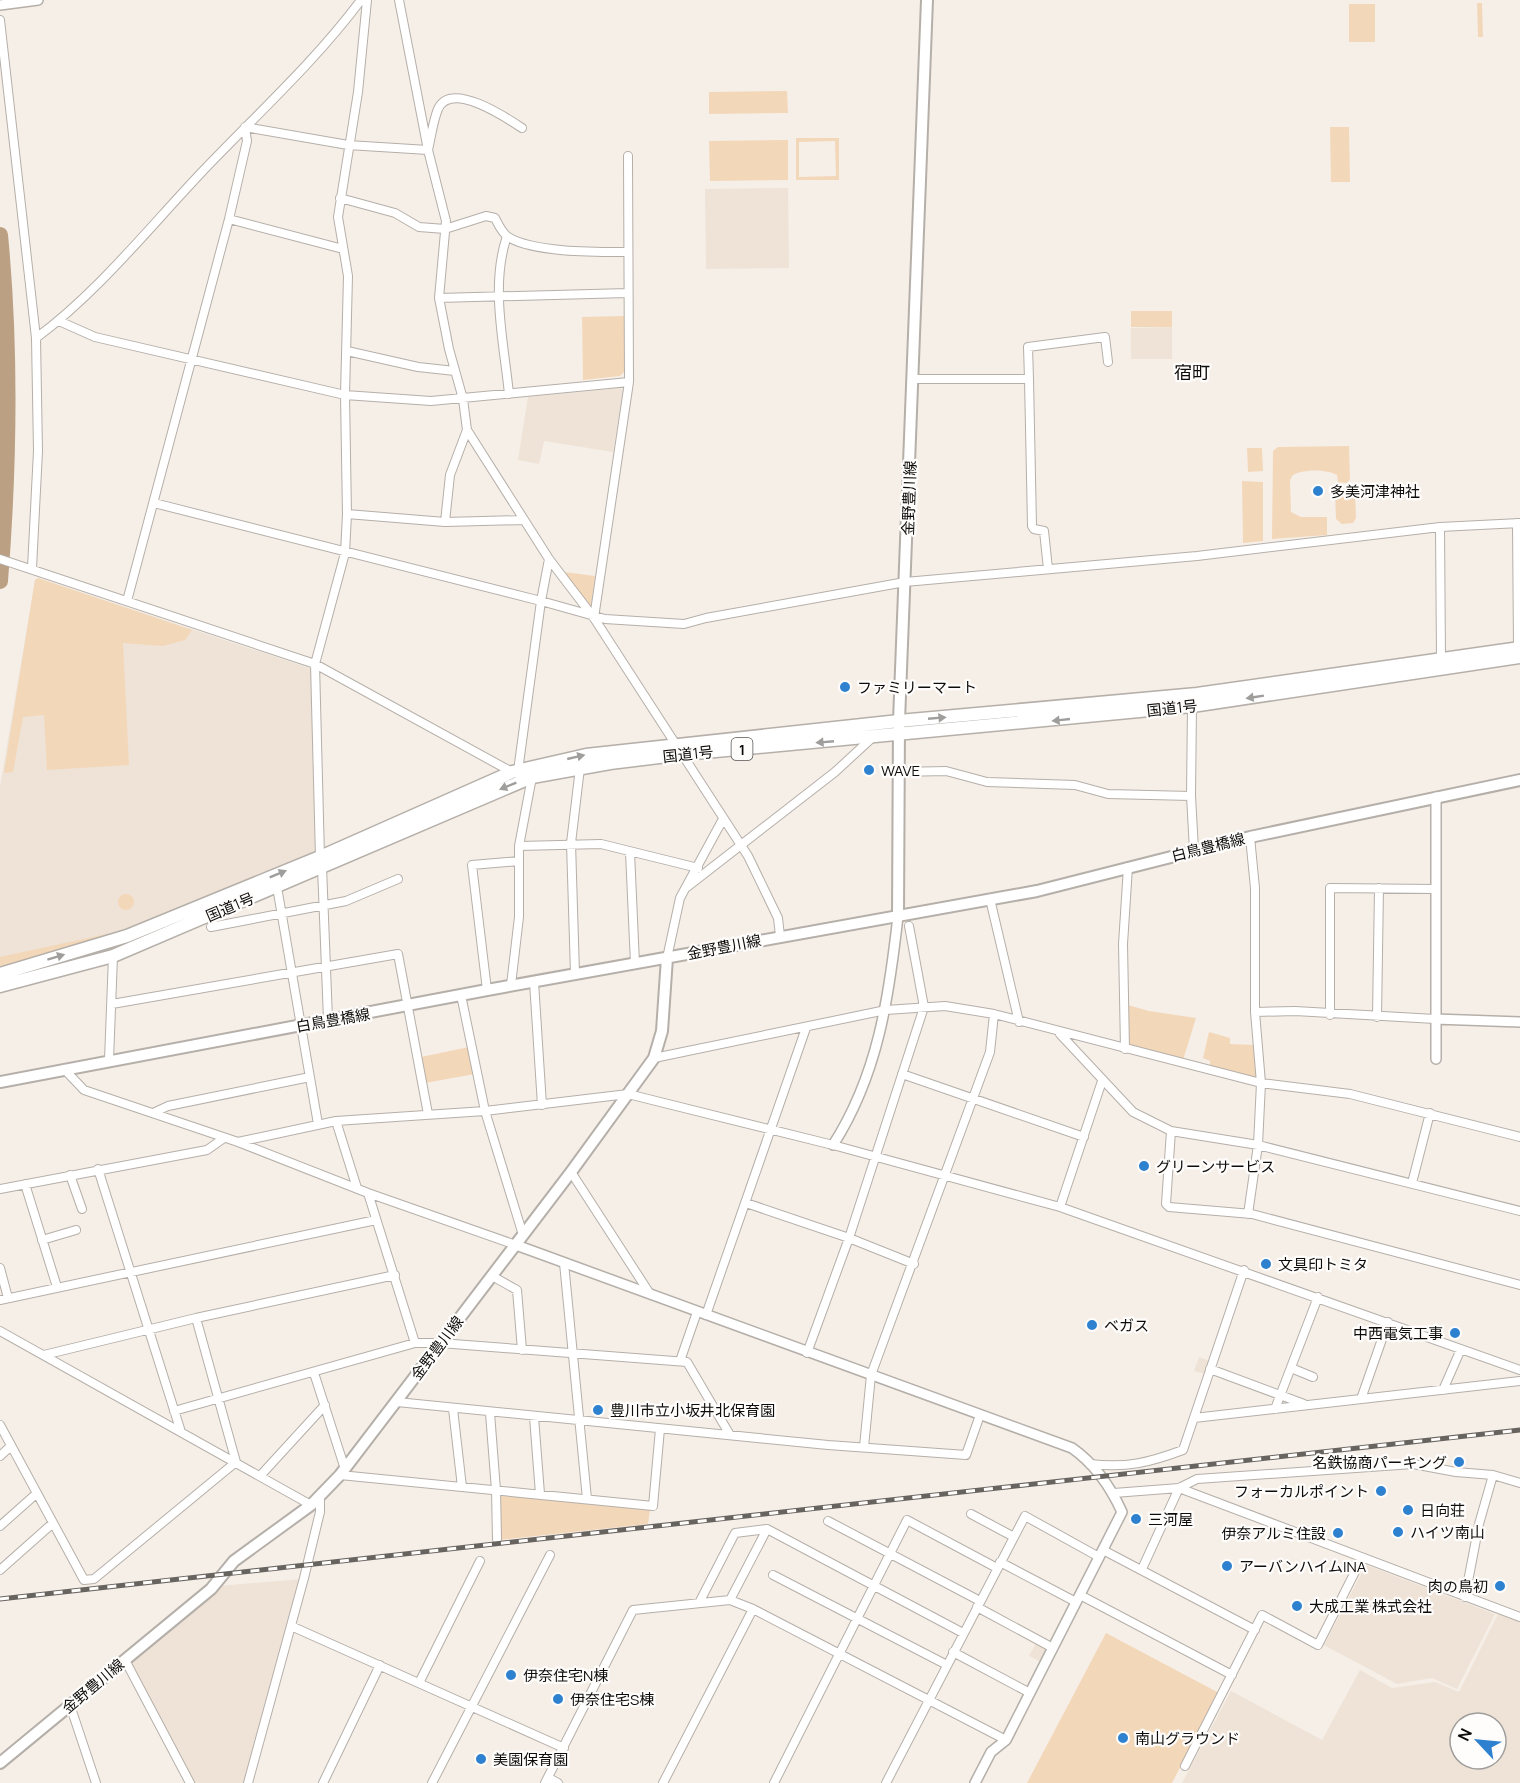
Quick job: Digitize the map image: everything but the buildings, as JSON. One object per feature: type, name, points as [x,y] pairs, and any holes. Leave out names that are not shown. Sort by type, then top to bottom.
[{"type":"highway","name":"国道1号","points":[[0,974],[127,936],[321,862],[532,777],[681,749],[899,721],[1197,694],[1519,651]]},
{"type":"highway","name":"国道1号","points":[[0,986],[113,956],[277,887],[321,862],[515,771],[586,755],[899,736],[1192,706],[1519,651]]},
{"type":"main road","name":"金野豊川線","points":[[0,1763],[211,1589],[234,1562],[315,1501],[342,1472],[572,1172],[654,1058],[662,1031],[667,958],[898,916],[899,721],[927,0]]},
{"type":"main road","name":"白鳥豊橋線","points":[[898,916],[1037,891],[1250,837],[1520,780]]},
{"type":"main road","name":"白鳥豊橋線","points":[[0,1082],[328,1019],[407,1007],[511,985],[667,958]]},
{"type":"street","points":[[0,5],[38,0]]},
{"type":"street","points":[[36,338],[59,321],[316,52],[361,0]]},
{"type":"street","points":[[328,1019],[315,664],[345,552],[348,276],[339,217],[357,92],[367,0]]},
{"type":"street","points":[[399,0],[428,150],[446,221],[439,298],[463,399],[467,430],[549,559],[594,618],[681,749],[741,845],[778,918],[780,936]]},
{"type":"street","points":[[0,20],[36,338],[38,451],[29,568]]},
{"type":"street","points":[[428,150],[438,108],[444,102],[465,98],[494,110],[522,128]]},
{"type":"street","points":[[245,127],[348,145],[428,150]]},
{"type":"street","points":[[127,601],[229,219],[247,141],[245,127]]},
{"type":"street","points":[[594,618],[629,382],[628,156]]},
{"type":"street","points":[[340,198],[395,213],[419,227],[445,229],[486,216],[495,218],[507,236],[571,252],[628,252]]},
{"type":"street","points":[[229,219],[343,249]]},
{"type":"street","points":[[507,236],[498,261],[499,297],[509,394]]},
{"type":"street","points":[[439,298],[628,292]]},
{"type":"street","points":[[59,321],[95,337],[345,395],[431,401],[629,382]]},
{"type":"street","points":[[1048,569],[1044,531],[1034,529],[1032,526],[1028,347],[1104,338],[1108,362]]},
{"type":"street","points":[[347,351],[418,367],[455,371]]},
{"type":"street","points":[[912,379],[1029,380]]},
{"type":"street","points":[[445,522],[450,475],[467,430]]},
{"type":"street","points":[[154,503],[541,601],[594,618],[684,624],[905,582],[1369,537],[1440,527],[1518,523],[1519,651]]},
{"type":"street","points":[[347,514],[445,522],[524,520]]},
{"type":"street","points":[[1440,527],[1441,660]]},
{"type":"street","points":[[0,559],[315,664],[515,771],[549,559]]},
{"type":"street","points":[[1192,706],[1191,796],[1194,850]]},
{"type":"street","points":[[687,887],[835,772],[873,737]]},
{"type":"street","points":[[574,974],[571,843],[580,768]]},
{"type":"street","points":[[898,772],[946,771],[987,782],[1075,784],[1108,794],[1191,796]]},
{"type":"street","points":[[511,985],[519,917],[519,846],[532,777]]},
{"type":"street","points":[[1436,797],[1436,1059]]},
{"type":"street","points":[[667,958],[676,912],[723,819]]},
{"type":"street","points":[[1248,1214],[1258,1144],[1261,1083],[1255,1012],[1255,888],[1250,837]]},
{"type":"street","points":[[519,846],[601,843],[698,868]]},
{"type":"street","points":[[630,852],[635,964]]},
{"type":"street","points":[[487,990],[472,865],[519,861]]},
{"type":"street","points":[[1125,1049],[1123,944],[1128,867]]},
{"type":"street","points":[[211,927],[323,907],[346,901],[398,879]]},
{"type":"street","points":[[277,887],[318,1124]]},
{"type":"street","points":[[1330,1015],[1330,888],[1436,889]]},
{"type":"street","points":[[1377,1017],[1379,888]]},
{"type":"street","points":[[990,899],[1019,1022]]},
{"type":"street","points":[[833,1145],[867,1078],[886,1010],[898,916]]},
{"type":"street","points":[[807,1353],[849,1238],[924,1007],[909,926]]},
{"type":"street","points":[[112,1004],[398,954],[428,1114]]},
{"type":"street","points":[[109,1060],[113,956]]},
{"type":"street","points":[[534,982],[542,1105]]},
{"type":"street","points":[[461,995],[485,1111],[522,1235]]},
{"type":"street","points":[[654,1058],[886,1010],[953,1007],[994,1014],[1059,1033],[1261,1083],[1350,1094],[1520,1137]]},
{"type":"street","points":[[1255,1012],[1295,1011],[1330,1015],[1520,1022]]},
{"type":"street","points":[[864,1447],[871,1375],[914,1264],[990,1052],[994,1014]]},
{"type":"street","points":[[680,1361],[746,1203],[806,1028]]},
{"type":"street","points":[[1059,1033],[1133,1112],[1172,1131],[1258,1144],[1520,1211]]},
{"type":"street","points":[[64,1069],[84,1090],[238,1142],[368,1193],[1072,1448],[1090,1464],[1114,1493],[1122,1512],[1006,1740],[991,1752],[975,1783]]},
{"type":"street","points":[[902,1074],[1084,1137]]},
{"type":"street","points":[[153,1113],[168,1106],[310,1077]]},
{"type":"street","points":[[1060,1207],[1102,1081]]},
{"type":"street","points":[[238,1142],[336,1121],[485,1111],[628,1094],[833,1145],[1060,1207],[1244,1270],[1520,1370]]},
{"type":"street","points":[[1412,1183],[1430,1113]]},
{"type":"street","points":[[336,1121],[357,1188]]},
{"type":"street","points":[[1172,1131],[1166,1204],[1248,1214],[1520,1285]]},
{"type":"street","points":[[0,1189],[207,1150],[224,1138]]},
{"type":"street","points":[[98,1169],[133,1272],[181,1432]]},
{"type":"street","points":[[572,1172],[650,1294]]},
{"type":"street","points":[[70,1175],[82,1209]]},
{"type":"street","points":[[25,1184],[57,1287]]},
{"type":"street","points":[[368,1193],[415,1343]]},
{"type":"street","points":[[746,1203],[849,1238],[914,1264]]},
{"type":"street","points":[[0,1268],[4,1299],[376,1220]]},
{"type":"street","points":[[42,1240],[76,1230]]},
{"type":"street","points":[[564,1263],[587,1499]]},
{"type":"street","points":[[1090,1464],[1121,1467],[1148,1463],[1183,1450],[1244,1270]]},
{"type":"street","points":[[44,1355],[196,1318],[395,1275]]},
{"type":"street","points":[[492,1276],[517,1290],[522,1350]]},
{"type":"street","points":[[1275,1409],[1318,1297]]},
{"type":"street","points":[[196,1318],[236,1462]]},
{"type":"street","points":[[1361,1399],[1388,1322]]},
{"type":"street","points":[[0,1331],[260,1476],[315,1501],[320,1512],[248,1783]]},
{"type":"street","points":[[174,1411],[415,1343],[440,1343],[687,1362],[730,1435]]},
{"type":"street","points":[[1443,1390],[1461,1349]]},
{"type":"street","points":[[1291,1368],[1313,1377]]},
{"type":"street","points":[[1210,1369],[1307,1405]]},
{"type":"street","points":[[314,1373],[325,1405],[342,1472],[462,1487],[653,1506],[660,1429]]},
{"type":"street","points":[[1194,1418],[1520,1381]]},
{"type":"street","points":[[397,1402],[660,1429],[966,1455],[980,1415]]},
{"type":"street","points":[[260,1476],[325,1405]]},
{"type":"street","points":[[453,1409],[462,1487]]},
{"type":"street","points":[[490,1413],[497,1539]]},
{"type":"street","points":[[534,1417],[540,1494]]},
{"type":"street","points":[[0,1425],[84,1580],[94,1579],[236,1462]]},
{"type":"street","points":[[0,1456],[11,1446]]},
{"type":"street","points":[[1114,1493],[1179,1488],[1197,1479],[1413,1464],[1456,1472],[1493,1475],[1520,1483]]},
{"type":"street","points":[[1465,1597],[1479,1524],[1493,1475]]},
{"type":"street","points":[[1179,1488],[1520,1617]]},
{"type":"street","points":[[1142,1569],[1179,1488]]},
{"type":"street","points":[[0,1526],[36,1494]]},
{"type":"street","points":[[971,1514],[1014,1537]]},
{"type":"street","points":[[886,1783],[1025,1516],[1101,1554],[1142,1569],[1255,1630]]},
{"type":"street","points":[[774,1783],[907,1520],[999,1565],[1078,1599],[1232,1676]]},
{"type":"street","points":[[828,1521],[890,1553],[1053,1648]]},
{"type":"street","points":[[0,1570],[53,1523]]},
{"type":"street","points":[[730,1600],[766,1529]]},
{"type":"street","points":[[699,1603],[735,1533],[766,1529],[963,1633]]},
{"type":"street","points":[[432,1783],[550,1555]]},
{"type":"street","points":[[1185,1766],[1262,1616],[1318,1645],[1362,1558]]},
{"type":"street","points":[[419,1683],[480,1561]]},
{"type":"street","points":[[773,1575],[947,1665]]},
{"type":"street","points":[[558,1783],[547,1781],[633,1610],[730,1600],[753,1609],[1006,1740]]},
{"type":"street","points":[[663,1783],[753,1609]]},
{"type":"street","points":[[291,1626],[564,1748]]},
{"type":"street","points":[[953,1652],[1030,1693]]},
{"type":"street","points":[[124,1660],[190,1783]]},
{"type":"street","points":[[323,1783],[380,1665]]},
{"type":"street","points":[[70,1704],[96,1783]]},
{"type":"shaded area","points":[[1477,3],[1482,3],[1483,37],[1478,37]]},
{"type":"shaded area","points":[[1349,4],[1375,4],[1375,42],[1349,42]]},
{"type":"shaded area","points":[[787,91],[788,113],[709,114],[709,92]]},
{"type":"shaded area","points":[[1330,127],[1349,127],[1350,182],[1331,182]]},
{"type":"shaded area","points":[[796,138],[839,138],[839,180],[796,180]],"holes":[[[835,141],[836,176],[799,177],[799,142]]]},
{"type":"shaded area","points":[[788,140],[788,180],[710,181],[709,141]]},
{"type":"shaded area","points":[[788,188],[789,268],[706,269],[705,189]]},
{"type":"shaded area","points":[[1131,311],[1172,311],[1172,327],[1131,327]]},
{"type":"shaded area","points":[[624,316],[624,372],[620,376],[583,380],[582,317]]},
{"type":"shaded area","points":[[1172,327],[1172,359],[1131,359],[1131,328]]},
{"type":"shaded area","points":[[620,388],[623,390],[613,452],[544,441],[539,464],[518,460],[528,397]]},
{"type":"shaded area","points":[[1349,446],[1350,479],[1347,483],[1338,482],[1337,475],[1333,473],[1321,471],[1297,473],[1290,480],[1291,512],[1301,517],[1327,517],[1327,535],[1272,539],[1273,451],[1278,447]]},
{"type":"shaded area","points":[[1247,448],[1262,448],[1263,471],[1248,472]]},
{"type":"shaded area","points":[[1242,481],[1263,482],[1263,541],[1243,543]]},
{"type":"shaded area","points":[[1340,488],[1350,488],[1355,492],[1356,518],[1353,523],[1342,524],[1336,519],[1335,493]]},
{"type":"shaded area","points":[[564,572],[595,576],[591,605],[589,606]]},
{"type":"shaded area","points":[[38,578],[312,669],[317,852],[140,928],[0,969],[0,787],[35,580]]},
{"type":"shaded area","points":[[38,578],[192,630],[185,640],[163,646],[123,643],[129,765],[47,770],[44,715],[23,717],[13,772],[4,773],[35,580]]},
{"type":"shaded area","points":[[123,894],[129,894],[134,902],[132,908],[123,910],[118,905],[118,899]]},
{"type":"shaded area","points":[[116,932],[117,935],[0,968],[0,957]]},
{"type":"shaded area","points":[[1128,1005],[1149,1011],[1196,1018],[1183,1060],[1130,1046],[1128,1043]]},
{"type":"shaded area","points":[[1209,1032],[1230,1038],[1230,1044],[1256,1045],[1257,1077],[1255,1079],[1210,1067],[1210,1061],[1203,1058]]},
{"type":"shaded area","points":[[469,1047],[475,1074],[425,1083],[421,1057]]},
{"type":"shaded area","points":[[1199,1357],[1210,1361],[1205,1374],[1194,1371]]},
{"type":"shaded area","points":[[502,1492],[647,1508],[650,1510],[648,1524],[499,1540],[499,1495]]},
{"type":"shaded area","points":[[1366,1565],[1495,1614],[1457,1689],[1432,1678],[1397,1684],[1324,1645]]},
{"type":"shaded area","points":[[303,1579],[245,1783],[193,1783],[129,1661],[218,1586]]},
{"type":"shaded area","points":[[1498,1614],[1520,1622],[1520,1783],[1182,1783],[1231,1691],[1322,1740],[1360,1670],[1392,1688],[1435,1682],[1459,1692]]},
{"type":"shaded area","name":"南山グラウンド","points":[[1106,1633],[1219,1693],[1172,1783],[1027,1783]]},
{"type":"shaded area","points":[[1036,1643],[1048,1649],[1041,1662],[1029,1656]]},
{"type":"waterway","points":[[0,235],[6,321],[8,408],[0,581]]},
{"type":"railway","points":[[0,1599],[1520,1430]]},
{"type":"place","name":"多美河津神社","points":[[1318,491]]},
{"type":"place","name":"ファミリーマート","points":[[845,687]]},
{"type":"place","name":"WAVE","points":[[869,770]]},
{"type":"place","name":"グリーンサービス","points":[[1144,1166]]},
{"type":"place","name":"文具印トミタ","points":[[1266,1264]]},
{"type":"place","name":"ベガス","points":[[1092,1325]]},
{"type":"place","name":"中西電気工事","points":[[1455,1333]]},
{"type":"place","name":"豊川市立小坂井北保育園","points":[[598,1410]]},
{"type":"place","name":"名鉄協商パーキング","points":[[1459,1462]]},
{"type":"place","name":"フォーカルポイント","points":[[1381,1491]]},
{"type":"place","name":"日向荘","points":[[1408,1510]]},
{"type":"place","name":"三河屋","points":[[1136,1519]]},
{"type":"place","name":"ハイツ南山","points":[[1398,1532]]},
{"type":"place","name":"伊奈アルミ住設","points":[[1338,1533]]},
{"type":"place","name":"アーバンハイムINA","points":[[1227,1566]]},
{"type":"place","name":"肉の鳥初","points":[[1500,1586]]},
{"type":"place","name":"大成工業 株式会社","points":[[1297,1606]]},
{"type":"place","name":"伊奈住宅N棟","points":[[511,1675]]},
{"type":"place","name":"伊奈住宅S棟","points":[[558,1699]]},
{"type":"place","name":"南山グラウンド","points":[[1123,1738]]},
{"type":"place","name":"美園保育園","points":[[481,1759]]},
{"type":"district","name":"宿町","points":[[1192,372]]}]
